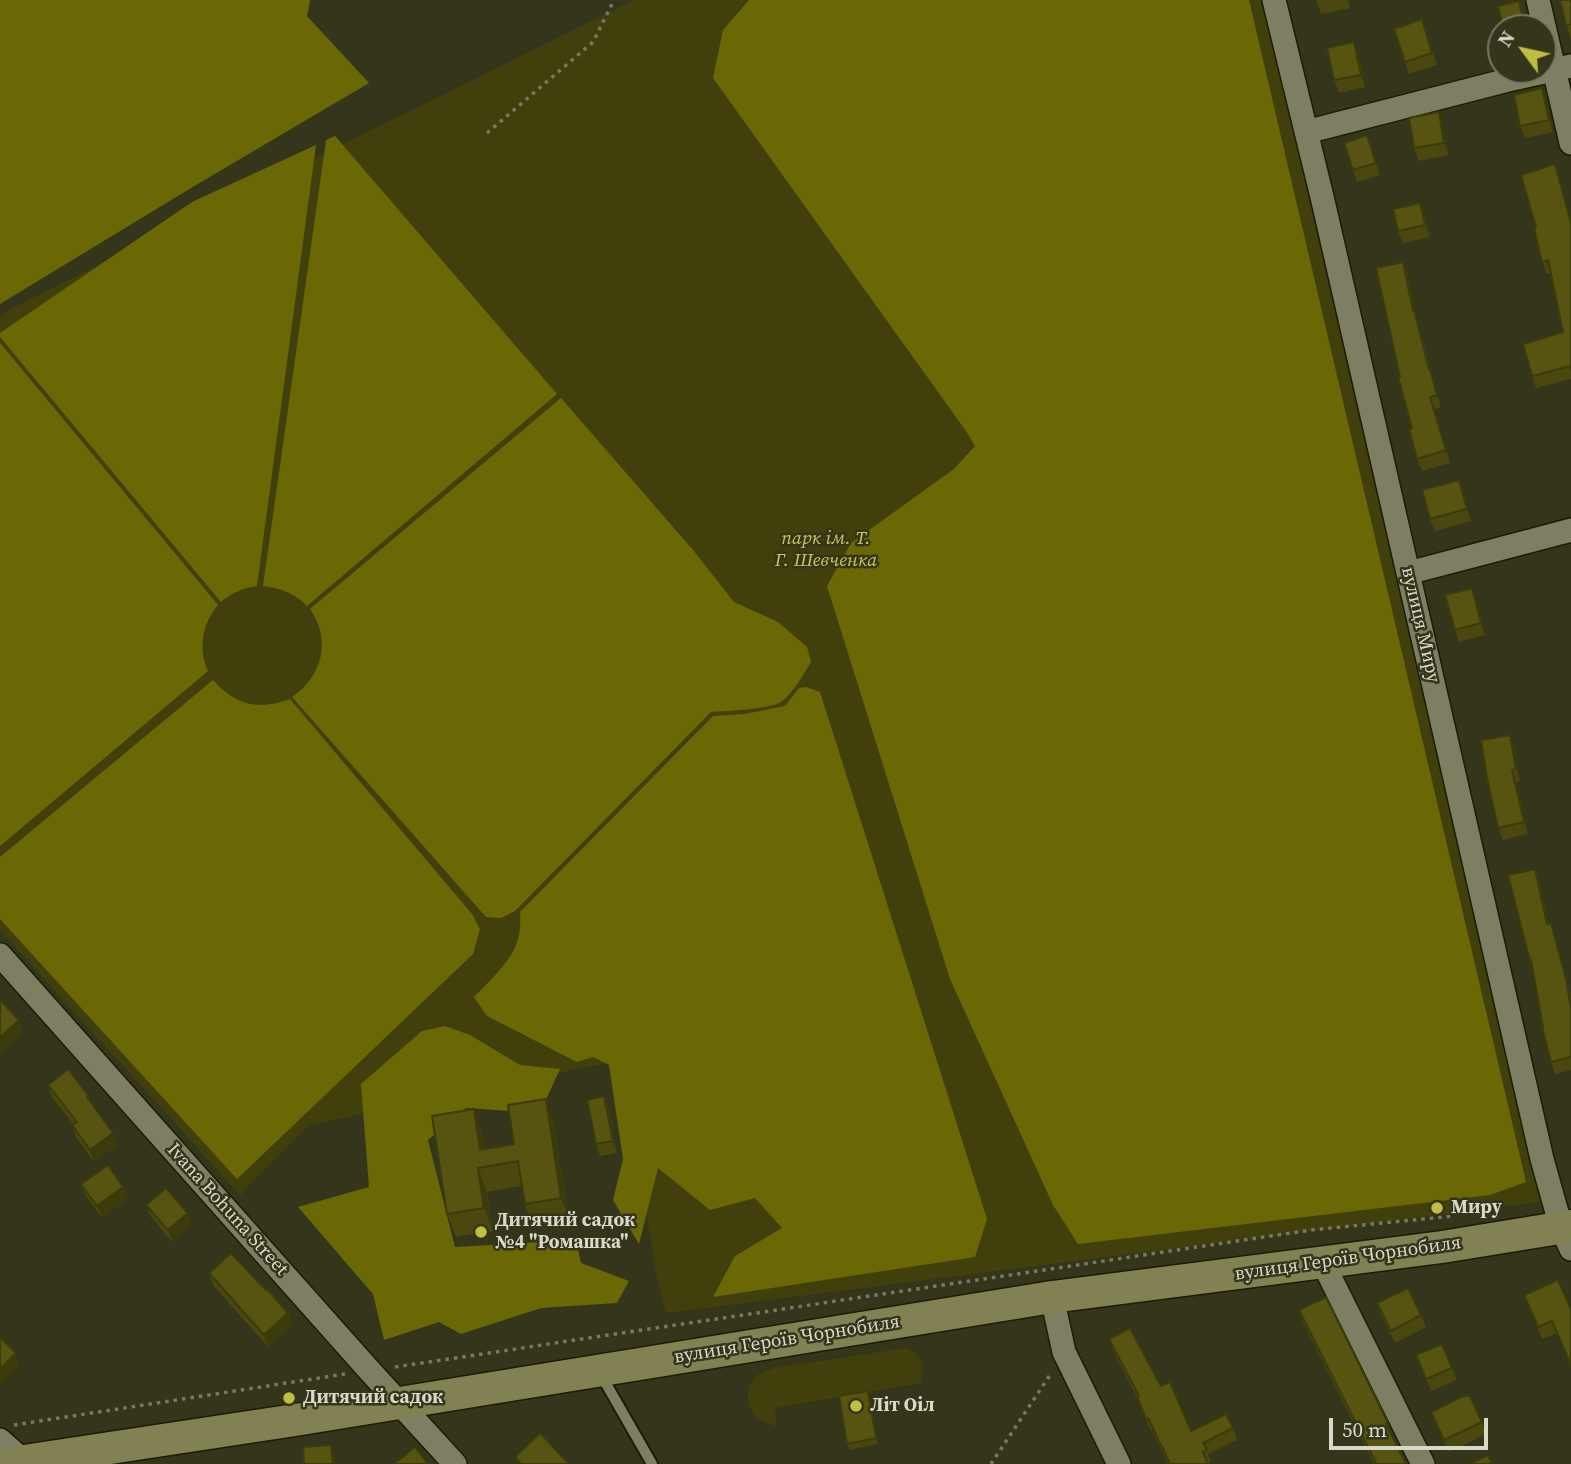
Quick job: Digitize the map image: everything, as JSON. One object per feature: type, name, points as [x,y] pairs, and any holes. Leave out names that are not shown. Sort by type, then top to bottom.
[{"type":"street","name":"вулиця Миру","points":[[1274,0],[1542,1159],[1568,1234]]},
{"type":"street","points":[[1538,0],[1562,68],[1571,143]]},
{"type":"street","points":[[1306,132],[1562,68]]},
{"type":"street","points":[[1408,573],[1571,530]]},
{"type":"street","name":"Ivana Bohuna Street","points":[[0,955],[455,1464]]},
{"type":"street","name":"вулиця Героїв Чорнобиля","points":[[18,1463],[1052,1297],[1442,1247],[1568,1234]]},
{"type":"street","points":[[1323,1263],[1423,1464]]},
{"type":"street","points":[[1052,1297],[1064,1352],[1119,1464]]},
{"type":"street","points":[[7,1433],[18,1463]]},
{"type":"lane","points":[[599,1371],[652,1464]]},
{"type":"path","points":[[487,133],[593,42],[614,0]]},
{"type":"path","points":[[7,1433],[369,1370],[1297,1231],[1460,1216]]},
{"type":"path","points":[[991,1464],[1064,1352]]},
{"type":"green space","name":"парк ім. Т. Г. Шевченка","points":[[634,0],[1263,0],[1540,1202],[666,1313],[657,1278],[621,1060],[309,1125],[240,1195],[0,930],[0,317],[12,308]]},
{"type":"green space","points":[[906,1348],[922,1362],[920,1383],[775,1408],[776,1426],[758,1418],[750,1409],[750,1385],[756,1376],[766,1371]]},
{"type":"shaded area","points":[[0,0],[310,0],[307,16],[369,83],[0,304]]},
{"type":"shaded area","points":[[749,0],[1249,0],[1526,1182],[1490,1195],[1078,1244],[1053,1205],[950,979],[827,586],[851,543],[954,469],[975,446],[713,78],[723,30]]},
{"type":"shaded area","points":[[335,136],[557,394],[307,606],[287,592],[263,586],[326,140]]},
{"type":"shaded area","points":[[316,145],[257,586],[238,591],[221,602],[0,337],[0,333],[192,202]]},
{"type":"shaded area","points":[[0,343],[218,605],[208,620],[203,637],[203,654],[208,671],[0,846]]},
{"type":"shaded area","points":[[561,398],[693,550],[734,602],[778,622],[807,647],[811,662],[794,689],[781,702],[758,708],[711,712],[515,911],[501,918],[486,917],[292,697],[311,679],[320,657],[321,633],[310,609]]},
{"type":"shaded area","points":[[213,680],[230,695],[248,703],[268,705],[290,699],[472,914],[480,929],[473,954],[237,1179],[0,919],[0,857]]},
{"type":"shaded area","points":[[806,687],[820,692],[987,1219],[975,1257],[713,1297],[735,1256],[782,1228],[755,1198],[710,1210],[658,1168],[639,1244],[613,1200],[623,1159],[609,1065],[593,1057],[577,1062],[487,1016],[474,997],[498,973],[513,952],[519,933],[520,912],[713,716],[745,714],[785,706],[799,688]]},
{"type":"shaded area","points":[[445,1026],[470,1035],[520,1065],[560,1069],[540,1113],[466,1108],[428,1140],[455,1247],[576,1240],[581,1263],[629,1281],[617,1303],[541,1308],[461,1334],[439,1322],[384,1340],[373,1294],[298,1207],[369,1187],[361,1084],[422,1031]]},
{"type":"building","points":[[1560,0],[1571,0],[1571,24],[1566,25]]},
{"type":"building","points":[[1519,1],[1522,14],[1500,14],[1498,6]]},
{"type":"building","points":[[1422,19],[1432,53],[1405,62],[1394,29]]},
{"type":"building","points":[[1354,42],[1361,75],[1334,80],[1327,48]]},
{"type":"building","points":[[1542,88],[1549,120],[1520,126],[1514,95]]},
{"type":"building","points":[[1439,112],[1444,143],[1414,148],[1409,118]]},
{"type":"building","points":[[1367,135],[1376,163],[1353,170],[1344,143]]},
{"type":"building","points":[[1555,164],[1571,223],[1571,370],[1570,366],[1532,376],[1523,344],[1563,332],[1548,260],[1542,262],[1534,228],[1536,227],[1521,175]]},
{"type":"building","points":[[1420,203],[1425,225],[1398,231],[1393,209]]},
{"type":"building","points":[[1403,262],[1413,311],[1437,395],[1430,397],[1446,450],[1417,459],[1376,268]]},
{"type":"building","points":[[1459,480],[1467,509],[1430,519],[1422,490]]},
{"type":"building","points":[[1472,588],[1481,623],[1455,630],[1445,595]]},
{"type":"building","points":[[1510,735],[1516,769],[1512,770],[1524,822],[1498,828],[1481,740]]},
{"type":"building","points":[[1535,869],[1547,924],[1551,923],[1566,979],[1571,1009],[1571,1057],[1551,1062],[1531,960],[1508,875]]},
{"type":"building","points":[[0,1000],[19,1020],[0,1038]]},
{"type":"building","points":[[68,1069],[113,1133],[90,1150],[72,1125],[77,1122],[48,1085]]},
{"type":"building","points":[[604,1096],[613,1141],[596,1144],[587,1100]]},
{"type":"building","points":[[546,1099],[561,1198],[525,1204],[518,1161],[478,1168],[484,1208],[447,1214],[432,1116],[474,1109],[480,1150],[514,1144],[508,1105]]},
{"type":"building","points":[[108,1165],[123,1187],[97,1206],[81,1184]]},
{"type":"building","points":[[166,1188],[188,1213],[168,1230],[146,1205]]},
{"type":"building","points":[[231,1253],[288,1313],[264,1335],[209,1273]]},
{"type":"building","points":[[1558,1280],[1571,1309],[1571,1365],[1552,1321],[1538,1327],[1524,1295]]},
{"type":"building","points":[[1408,1288],[1421,1315],[1391,1331],[1377,1303]]},
{"type":"building","points":[[1326,1297],[1406,1464],[1374,1464],[1376,1463],[1299,1310]]},
{"type":"building","points":[[1130,1328],[1161,1386],[1170,1382],[1191,1431],[1226,1414],[1233,1428],[1203,1443],[1207,1450],[1203,1452],[1208,1464],[1170,1464],[1109,1339]]},
{"type":"building","points":[[0,1337],[16,1353],[0,1369]]},
{"type":"building","points":[[1442,1344],[1452,1368],[1426,1379],[1416,1355]]},
{"type":"building","points":[[868,1391],[876,1438],[847,1444],[839,1396]]},
{"type":"building","points":[[1463,1396],[1470,1396],[1482,1422],[1444,1440],[1431,1412]]},
{"type":"building","points":[[540,1433],[569,1464],[521,1464],[515,1457]]},
{"type":"building","points":[[331,1445],[333,1464],[304,1464],[303,1447]]},
{"type":"building","points":[[415,1447],[428,1464],[394,1464]]},
{"type":"building","points":[[1488,1455],[1492,1464],[1470,1464]]},
{"type":"place","name":"Миру","points":[[1437,1208]]},
{"type":"place","name":"Дитячий садок №4 \"Ромашка\"","points":[[481,1232]]},
{"type":"place","name":"Дитячий садок","points":[[289,1398]]},
{"type":"place","name":"Літ Оіл","points":[[856,1406]]}]
